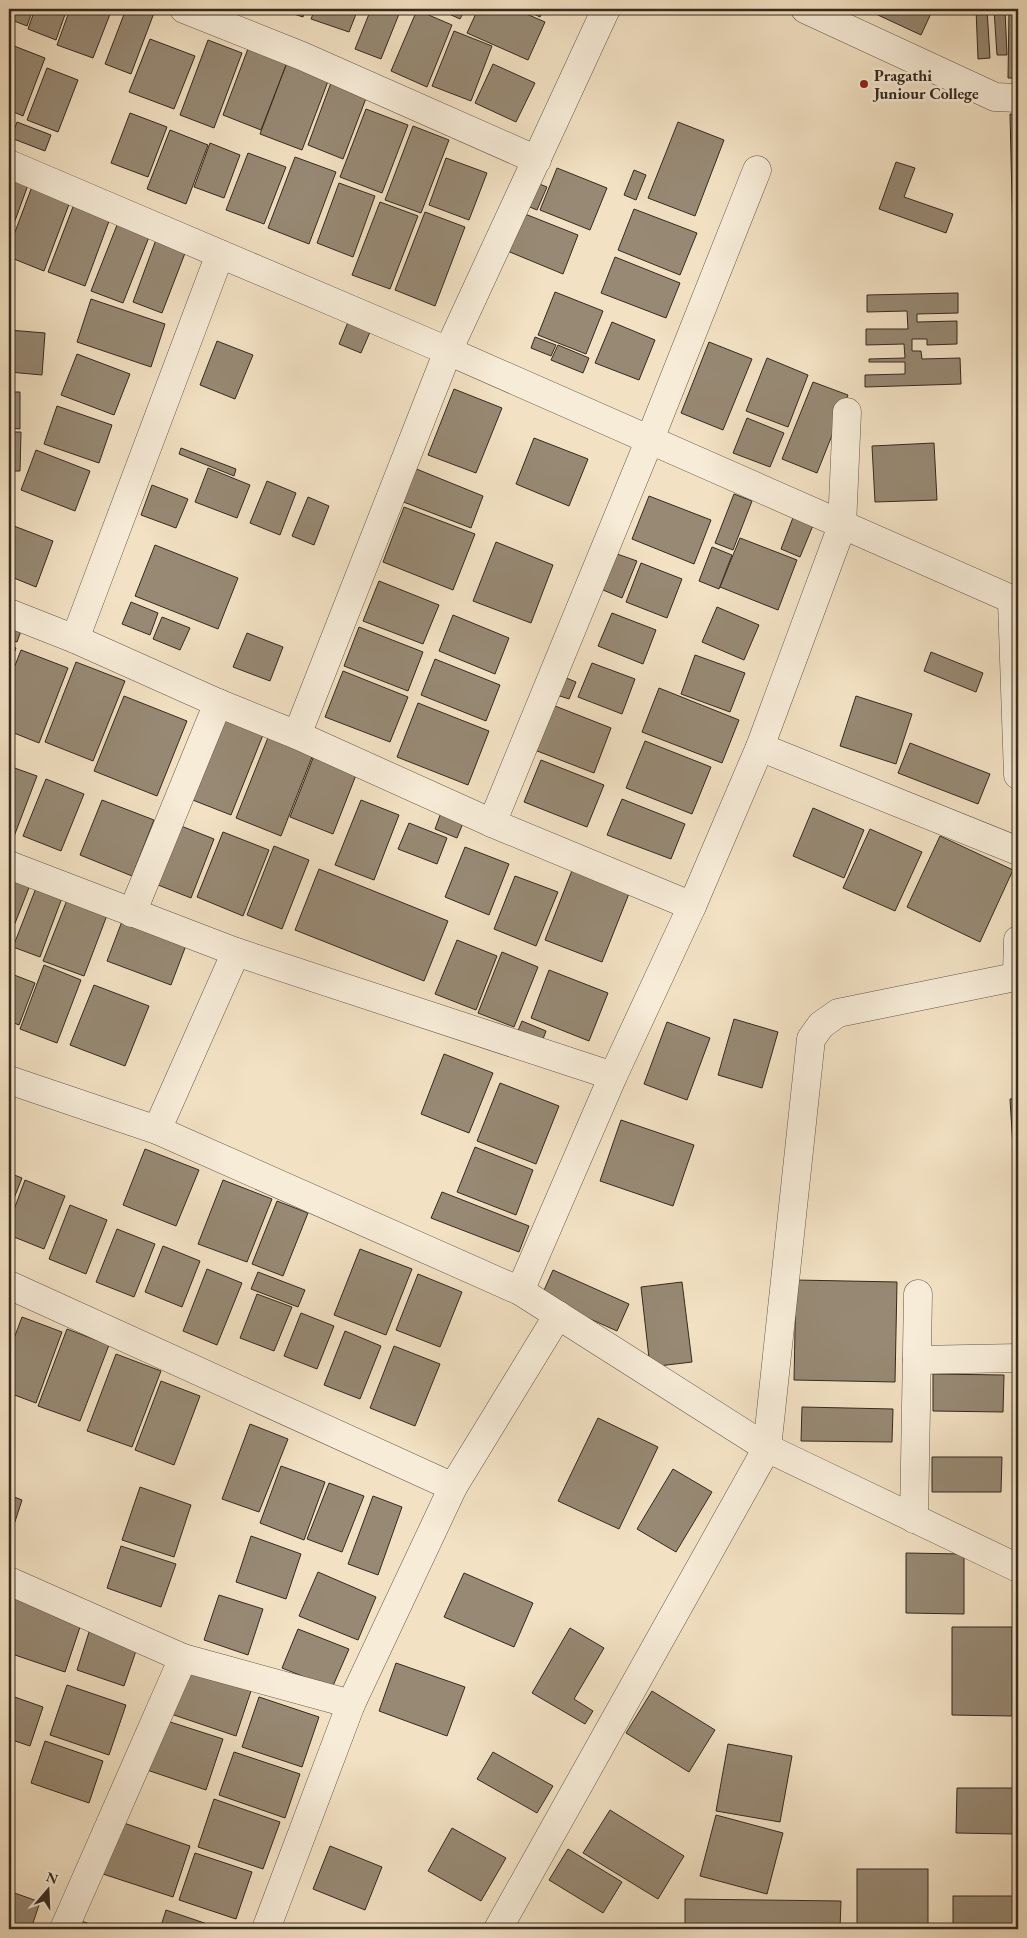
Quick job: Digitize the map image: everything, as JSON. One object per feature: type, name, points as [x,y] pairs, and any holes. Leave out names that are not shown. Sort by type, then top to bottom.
[{"type":"street","points":[[184,9],[302,56],[537,160]]},
{"type":"street","points":[[297,734],[448,351],[606,9]]},
{"type":"street","points":[[804,9],[994,97],[1018,98]]},
{"type":"street","points":[[9,164],[448,351],[1015,602],[1018,775]]},
{"type":"street","points":[[492,823],[650,439],[757,170]]},
{"type":"street","points":[[76,639],[220,254]]},
{"type":"street","points":[[520,1291],[613,1076],[692,906],[760,747],[842,526],[847,412]]},
{"type":"street","points":[[9,613],[76,639],[218,703],[297,734],[492,823],[692,906]]},
{"type":"street","points":[[132,913],[218,703]]},
{"type":"street","points":[[760,747],[1018,851]]},
{"type":"street","points":[[9,865],[236,952],[613,1076]]},
{"type":"street","points":[[498,1929],[766,1448],[811,1039],[821,1025],[838,1013],[1010,978],[1017,973],[1018,940]]},
{"type":"street","points":[[157,1130],[236,952]]},
{"type":"street","points":[[9,1080],[157,1130],[520,1291],[766,1448],[1018,1568]]},
{"type":"street","points":[[9,1285],[453,1487]]},
{"type":"street","points":[[914,1519],[918,1294]]},
{"type":"street","points":[[275,1926],[351,1704],[453,1487],[558,1315]]},
{"type":"street","points":[[917,1360],[1018,1358]]},
{"type":"street","points":[[9,1580],[183,1658],[351,1704]]},
{"type":"street","points":[[64,1929],[183,1658]]},
{"type":"building","points":[[9,9],[33,9],[27,26],[9,19]]},
{"type":"building","points":[[35,9],[67,9],[56,40],[28,29]]},
{"type":"building","points":[[70,9],[112,9],[93,58],[57,45]]},
{"type":"building","points":[[126,9],[143,9],[154,13],[131,74],[105,64]]},
{"type":"building","points":[[279,9],[305,9],[303,17]]},
{"type":"building","points":[[315,9],[358,9],[349,32],[311,19]]},
{"type":"building","points":[[371,9],[401,9],[381,59],[355,49]]},
{"type":"building","points":[[438,9],[465,9],[460,19]]},
{"type":"building","points":[[478,9],[515,9],[545,22],[528,60],[467,33]]},
{"type":"building","points":[[524,9],[544,9],[540,17]]},
{"type":"building","points":[[865,9],[933,9],[921,35]]},
{"type":"building","points":[[976,9],[987,9],[990,58],[978,59]]},
{"type":"building","points":[[1009,9],[1018,9],[1018,78],[1008,78]]},
{"type":"building","points":[[417,10],[452,25],[427,87],[391,71]]},
{"type":"building","points":[[994,10],[1005,10],[1007,55],[997,55]]},
{"type":"building","points":[[454,31],[492,46],[471,101],[432,86]]},
{"type":"building","points":[[150,39],[195,56],[174,109],[129,92]]},
{"type":"building","points":[[208,40],[242,53],[214,128],[180,115]]},
{"type":"building","points":[[9,44],[45,58],[23,116],[9,110]]},
{"type":"building","points":[[249,46],[288,60],[261,130],[223,115]]},
{"type":"building","points":[[288,60],[330,76],[302,150],[260,134]]},
{"type":"building","points":[[493,64],[535,83],[516,122],[475,103]]},
{"type":"building","points":[[47,68],[78,80],[58,132],[27,120]]},
{"type":"building","points":[[332,80],[368,93],[343,159],[308,145]]},
{"type":"building","points":[[366,109],[408,125],[382,193],[340,177]]},
{"type":"building","points":[[130,113],[167,127],[148,177],[111,163]]},
{"type":"building","points":[[1010,114],[1018,114],[1018,243],[1013,243]]},
{"type":"building","points":[[17,122],[51,135],[45,151],[11,138]]},
{"type":"building","points":[[678,122],[724,140],[695,216],[648,198]]},
{"type":"building","points":[[413,126],[449,140],[421,213],[385,200]]},
{"type":"building","points":[[170,130],[208,145],[186,204],[147,189]]},
{"type":"building","points":[[210,143],[240,155],[224,198],[194,187]]},
{"type":"building","points":[[248,153],[286,167],[264,224],[226,210]]},
{"type":"building","points":[[295,157],[336,172],[309,244],[268,228]]},
{"type":"building","points":[[446,158],[487,173],[469,220],[429,205]]},
{"type":"building","points":[[896,162],[915,168],[904,197],[953,214],[946,233],[879,209]]},
{"type":"building","points":[[557,168],[607,188],[590,230],[540,210]]},
{"type":"building","points":[[634,170],[646,175],[636,200],[624,195]]},
{"type":"building","points":[[9,177],[28,185],[9,237]]},
{"type":"building","points":[[534,182],[547,187],[537,210],[525,205]]},
{"type":"building","points":[[339,183],[375,196],[353,257],[317,243]]},
{"type":"building","points":[[33,184],[71,199],[44,271],[9,257],[9,248]]},
{"type":"building","points":[[76,199],[112,213],[85,286],[48,272]]},
{"type":"building","points":[[380,202],[418,216],[390,289],[352,275]]},
{"type":"building","points":[[634,209],[697,233],[680,275],[618,250]]},
{"type":"building","points":[[425,212],[465,227],[435,306],[395,290]]},
{"type":"building","points":[[520,212],[578,235],[563,274],[505,250]]},
{"type":"building","points":[[119,220],[151,232],[123,303],[91,291]]},
{"type":"building","points":[[157,237],[187,248],[162,313],[133,302]]},
{"type":"building","points":[[615,257],[680,283],[666,318],[601,293]]},
{"type":"building","points":[[555,292],[603,311],[586,354],[538,335]]},
{"type":"building","points":[[958,293],[958,313],[917,314],[917,322],[957,321],[957,344],[927,345],[927,339],[912,339],[912,351],[921,351],[922,359],[960,358],[961,384],[865,387],[865,375],[905,374],[905,362],[869,362],[869,359],[905,358],[904,344],[866,345],[866,329],[908,329],[907,311],[867,312],[867,295]]},
{"type":"building","points":[[91,299],[165,324],[151,367],[77,342]]},
{"type":"building","points":[[348,322],[370,332],[361,353],[339,344]]},
{"type":"building","points":[[612,322],[655,340],[639,380],[595,363]]},
{"type":"building","points":[[9,330],[45,333],[42,375],[9,372]]},
{"type":"building","points":[[535,337],[556,345],[551,356],[531,348]]},
{"type":"building","points":[[217,341],[253,355],[235,399],[200,385]]},
{"type":"building","points":[[709,342],[752,359],[723,430],[681,413]]},
{"type":"building","points":[[558,345],[589,358],[583,373],[551,360]]},
{"type":"building","points":[[77,354],[130,374],[114,415],[61,395]]},
{"type":"building","points":[[767,358],[808,375],[788,427],[746,411]]},
{"type":"building","points":[[813,382],[848,395],[817,473],[782,459]]},
{"type":"building","points":[[454,389],[502,408],[476,473],[428,455]]},
{"type":"building","points":[[9,392],[20,392],[20,429],[9,428]]},
{"type":"building","points":[[57,406],[112,425],[99,463],[44,444]]},
{"type":"building","points":[[747,418],[784,433],[770,467],[733,453]]},
{"type":"building","points":[[9,432],[21,432],[20,471],[9,471]]},
{"type":"building","points":[[534,438],[588,459],[569,506],[516,484]]},
{"type":"building","points":[[934,443],[937,500],[875,502],[872,446]]},
{"type":"building","points":[[181,448],[236,469],[234,476],[179,454]]},
{"type":"building","points":[[36,450],[90,471],[75,511],[21,490]]},
{"type":"building","points":[[208,468],[250,485],[237,518],[195,502]]},
{"type":"building","points":[[414,468],[483,496],[471,528],[401,501]]},
{"type":"building","points":[[267,481],[296,493],[280,535],[250,523]]},
{"type":"building","points":[[152,485],[188,499],[176,528],[141,515]]},
{"type":"building","points":[[734,494],[752,501],[733,550],[715,543]]},
{"type":"building","points":[[649,496],[711,520],[694,564],[632,539]]},
{"type":"building","points":[[308,497],[329,506],[314,545],[292,536]]},
{"type":"building","points":[[404,507],[475,534],[453,590],[383,562]]},
{"type":"building","points":[[794,515],[814,523],[800,557],[781,549]]},
{"type":"building","points":[[14,526],[53,541],[36,587],[9,576],[9,539]]},
{"type":"building","points":[[740,538],[797,560],[778,610],[720,587]]},
{"type":"building","points":[[496,542],[553,565],[531,623],[473,601]]},
{"type":"building","points":[[155,545],[238,578],[218,629],[135,596]]},
{"type":"building","points":[[712,547],[732,555],[719,589],[699,581]]},
{"type":"building","points":[[617,554],[637,561],[622,598],[603,590]]},
{"type":"building","points":[[641,563],[682,579],[667,618],[626,602]]},
{"type":"building","points":[[379,581],[439,605],[423,644],[363,621]]},
{"type":"building","points":[[131,602],[158,613],[150,635],[122,624]]},
{"type":"building","points":[[717,607],[759,625],[744,660],[702,642]]},
{"type":"building","points":[[612,613],[656,630],[643,664],[598,646]]},
{"type":"building","points":[[453,615],[509,638],[495,674],[439,651]]},
{"type":"building","points":[[162,617],[190,628],[180,650],[153,639]]},
{"type":"building","points":[[9,619],[23,625],[17,642],[9,639]]},
{"type":"building","points":[[359,627],[423,652],[408,691],[344,666]]},
{"type":"building","points":[[247,633],[283,647],[270,681],[233,667]]},
{"type":"building","points":[[9,645],[16,648],[9,667]]},
{"type":"building","points":[[21,650],[68,668],[39,743],[9,731],[9,681]]},
{"type":"building","points":[[931,652],[983,673],[976,692],[924,671]]},
{"type":"building","points":[[695,655],[745,673],[730,712],[681,694]]},
{"type":"building","points":[[435,659],[500,685],[486,721],[421,695]]},
{"type":"building","points":[[76,662],[125,681],[93,761],[45,742]]},
{"type":"building","points":[[592,663],[635,679],[622,714],[578,697]]},
{"type":"building","points":[[343,671],[408,697],[390,742],[325,717]]},
{"type":"building","points":[[564,677],[576,682],[569,699],[557,695]]},
{"type":"building","points":[[659,688],[739,720],[722,763],[642,732]]},
{"type":"building","points":[[124,696],[187,721],[157,796],[94,771]]},
{"type":"building","points":[[856,696],[912,714],[896,764],[840,746]]},
{"type":"building","points":[[418,703],[489,731],[468,785],[397,757]]},
{"type":"building","points":[[550,704],[611,728],[594,773],[532,749]]},
{"type":"building","points":[[218,712],[265,730],[231,815],[185,797]]},
{"type":"building","points":[[269,735],[314,752],[281,836],[236,818]]},
{"type":"building","points":[[645,741],[711,767],[692,814],[626,788]]},
{"type":"building","points":[[910,743],[990,774],[978,804],[898,773]]},
{"type":"building","points":[[315,753],[358,770],[333,834],[290,817]]},
{"type":"building","points":[[541,760],[604,785],[587,827],[524,802]]},
{"type":"building","points":[[9,766],[37,776],[13,839],[9,838]]},
{"type":"building","points":[[46,779],[84,794],[61,851],[23,836]]},
{"type":"building","points":[[622,799],[685,824],[671,859],[607,835]]},
{"type":"building","points":[[102,800],[154,820],[132,876],[80,855]]},
{"type":"building","points":[[361,800],[399,815],[374,880],[335,865]]},
{"type":"building","points":[[813,808],[864,830],[844,878],[793,856]]},
{"type":"building","points":[[442,810],[465,818],[457,838],[435,829]]},
{"type":"building","points":[[409,823],[447,838],[437,864],[398,849]]},
{"type":"building","points":[[176,824],[214,839],[191,898],[153,883]]},
{"type":"building","points":[[870,829],[922,852],[895,911],[843,888]]},
{"type":"building","points":[[223,832],[269,850],[243,916],[197,897]]},
{"type":"building","points":[[940,836],[1013,870],[980,942],[907,907]]},
{"type":"building","points":[[274,846],[309,860],[282,929],[247,915]]},
{"type":"building","points":[[465,847],[509,864],[489,915],[445,897]]},
{"type":"building","points":[[573,868],[630,891],[602,962],[545,940]]},
{"type":"building","points":[[319,869],[448,921],[424,981],[295,930]]},
{"type":"building","points":[[9,871],[32,880],[10,936],[9,935]]},
{"type":"building","points":[[515,876],[558,892],[536,946],[494,929]]},
{"type":"building","points":[[36,888],[62,898],[40,957],[13,947]]},
{"type":"building","points":[[69,895],[109,910],[84,976],[43,961]]},
{"type":"building","points":[[124,916],[188,940],[171,985],[107,961]]},
{"type":"building","points":[[457,940],[497,956],[476,1010],[435,994]]},
{"type":"building","points":[[502,952],[538,967],[514,1027],[478,1013]]},
{"type":"building","points":[[44,965],[81,980],[57,1043],[20,1029]]},
{"type":"building","points":[[549,970],[608,993],[589,1041],[531,1018]]},
{"type":"building","points":[[9,973],[35,983],[19,1025],[9,1021]]},
{"type":"building","points":[[94,985],[149,1006],[125,1066],[70,1045]]},
{"type":"building","points":[[734,1019],[778,1032],[762,1088],[718,1075]]},
{"type":"building","points":[[522,1021],[546,1031],[540,1047],[515,1038]]},
{"type":"building","points":[[667,1022],[710,1038],[687,1100],[644,1084]]},
{"type":"building","points":[[444,1054],[493,1073],[469,1133],[421,1114]]},
{"type":"building","points":[[500,1083],[559,1106],[536,1164],[477,1141]]},
{"type":"building","points":[[1018,1098],[1018,1178],[1015,1179],[1010,1099]]},
{"type":"building","points":[[621,1120],[694,1145],[673,1206],[600,1181]]},
{"type":"building","points":[[475,1147],[533,1170],[516,1215],[457,1192]]},
{"type":"building","points":[[145,1149],[199,1170],[176,1226],[123,1205]]},
{"type":"building","points":[[9,1173],[22,1178],[9,1211]]},
{"type":"building","points":[[25,1180],[65,1196],[44,1249],[9,1235],[9,1223]]},
{"type":"building","points":[[223,1180],[272,1199],[247,1262],[198,1244]]},
{"type":"building","points":[[442,1192],[529,1226],[519,1252],[431,1218]]},
{"type":"building","points":[[277,1201],[308,1213],[283,1276],[252,1264]]},
{"type":"building","points":[[70,1205],[107,1220],[86,1274],[49,1259]]},
{"type":"building","points":[[117,1229],[155,1244],[134,1297],[96,1282]]},
{"type":"building","points":[[163,1246],[200,1261],[182,1307],[145,1292]]},
{"type":"building","points":[[360,1249],[412,1269],[386,1335],[334,1315]]},
{"type":"building","points":[[207,1269],[242,1283],[217,1345],[183,1331]]},
{"type":"building","points":[[553,1270],[629,1304],[617,1331],[541,1297]]},
{"type":"building","points":[[258,1272],[305,1290],[298,1307],[251,1289]]},
{"type":"building","points":[[418,1274],[462,1292],[440,1347],[396,1330]]},
{"type":"building","points":[[796,1280],[897,1282],[895,1382],[794,1380]]},
{"type":"building","points":[[682,1282],[692,1362],[650,1367],[641,1287]]},
{"type":"building","points":[[257,1294],[292,1307],[274,1351],[240,1338]]},
{"type":"building","points":[[301,1313],[334,1326],[317,1369],[284,1356]]},
{"type":"building","points":[[22,1317],[62,1332],[36,1403],[9,1393],[9,1352]]},
{"type":"building","points":[[67,1329],[109,1345],[80,1421],[38,1406]]},
{"type":"building","points":[[345,1331],[381,1346],[360,1399],[324,1385]]},
{"type":"building","points":[[394,1346],[440,1364],[415,1426],[370,1408]]},
{"type":"building","points":[[116,1354],[161,1371],[132,1447],[87,1431]]},
{"type":"building","points":[[933,1374],[1004,1375],[1003,1412],[933,1411]]},
{"type":"building","points":[[161,1381],[200,1396],[174,1465],[135,1450]]},
{"type":"building","points":[[802,1407],[893,1409],[892,1442],[801,1441]]},
{"type":"building","points":[[598,1418],[658,1447],[619,1529],[558,1501]]},
{"type":"building","points":[[250,1424],[288,1439],[259,1512],[222,1499]]},
{"type":"building","points":[[932,1457],[1002,1457],[1001,1492],[932,1492]]},
{"type":"building","points":[[281,1466],[325,1482],[304,1540],[260,1523]]},
{"type":"building","points":[[673,1469],[712,1492],[676,1552],[637,1529]]},
{"type":"building","points":[[329,1483],[364,1496],[342,1552],[307,1539]]},
{"type":"building","points":[[140,1487],[191,1505],[174,1557],[122,1540]]},
{"type":"building","points":[[9,1495],[22,1500],[9,1540]]},
{"type":"building","points":[[373,1496],[402,1507],[378,1575],[348,1564]]},
{"type":"building","points":[[251,1536],[301,1554],[286,1599],[236,1582]]},
{"type":"building","points":[[121,1546],[176,1564],[161,1607],[107,1588]]},
{"type":"building","points":[[906,1553],[964,1554],[964,1614],[906,1613]]},
{"type":"building","points":[[318,1572],[376,1597],[358,1640],[299,1616]]},
{"type":"building","points":[[464,1573],[533,1603],[514,1647],[444,1617]]},
{"type":"building","points":[[15,1595],[83,1618],[65,1672],[9,1653],[9,1615]]},
{"type":"building","points":[[219,1595],[263,1609],[248,1655],[204,1640]]},
{"type":"building","points":[[952,1627],[1012,1627],[1012,1716],[952,1715]]},
{"type":"building","points":[[570,1628],[604,1648],[574,1699],[593,1711],[585,1724],[532,1693]]},
{"type":"building","points":[[90,1629],[138,1645],[124,1686],[77,1670]]},
{"type":"building","points":[[298,1629],[349,1649],[332,1688],[282,1668]]},
{"type":"building","points":[[396,1663],[465,1687],[447,1736],[379,1711]]},
{"type":"building","points":[[186,1670],[251,1691],[236,1736],[171,1714]]},
{"type":"building","points":[[67,1685],[126,1705],[109,1755],[50,1735]]},
{"type":"building","points":[[652,1691],[715,1730],[689,1772],[626,1733]]},
{"type":"building","points":[[9,1695],[43,1707],[30,1746],[9,1739]]},
{"type":"building","points":[[259,1697],[319,1717],[302,1767],[242,1747]]},
{"type":"building","points":[[164,1720],[223,1739],[206,1790],[147,1770]]},
{"type":"building","points":[[45,1741],[103,1761],[89,1803],[31,1783]]},
{"type":"building","points":[[728,1744],[792,1756],[780,1822],[716,1811]]},
{"type":"building","points":[[234,1752],[300,1774],[285,1818],[219,1795]]},
{"type":"building","points":[[493,1752],[553,1786],[537,1813],[477,1779]]},
{"type":"building","points":[[957,1788],[1014,1788],[1014,1834],[956,1833]]},
{"type":"building","points":[[214,1799],[280,1822],[263,1869],[198,1847]]},
{"type":"building","points":[[610,1810],[684,1856],[658,1899],[583,1853]]},
{"type":"building","points":[[716,1815],[783,1833],[767,1894],[700,1876]]},
{"type":"building","points":[[121,1822],[190,1846],[173,1897],[103,1874]]},
{"type":"building","points":[[452,1828],[506,1858],[481,1901],[428,1871]]},
{"type":"building","points":[[330,1846],[382,1867],[365,1910],[313,1889]]},
{"type":"building","points":[[568,1849],[622,1882],[603,1913],[549,1880]]},
{"type":"building","points":[[195,1853],[252,1872],[236,1919],[179,1900]]},
{"type":"building","points":[[857,1869],[928,1869],[928,1929],[857,1929]]},
{"type":"building","points":[[9,1891],[40,1902],[31,1929],[9,1929]]},
{"type":"building","points":[[953,1896],[1018,1896],[1018,1929],[953,1929]]},
{"type":"building","points":[[685,1899],[841,1901],[840,1929],[685,1929]]},
{"type":"building","points":[[166,1910],[222,1929],[160,1929]]},
{"type":"building","points":[[81,1921],[105,1929],[78,1929]]},
{"type":"place","name":"Pragathi Juniour College","points":[[864,84]]}]
